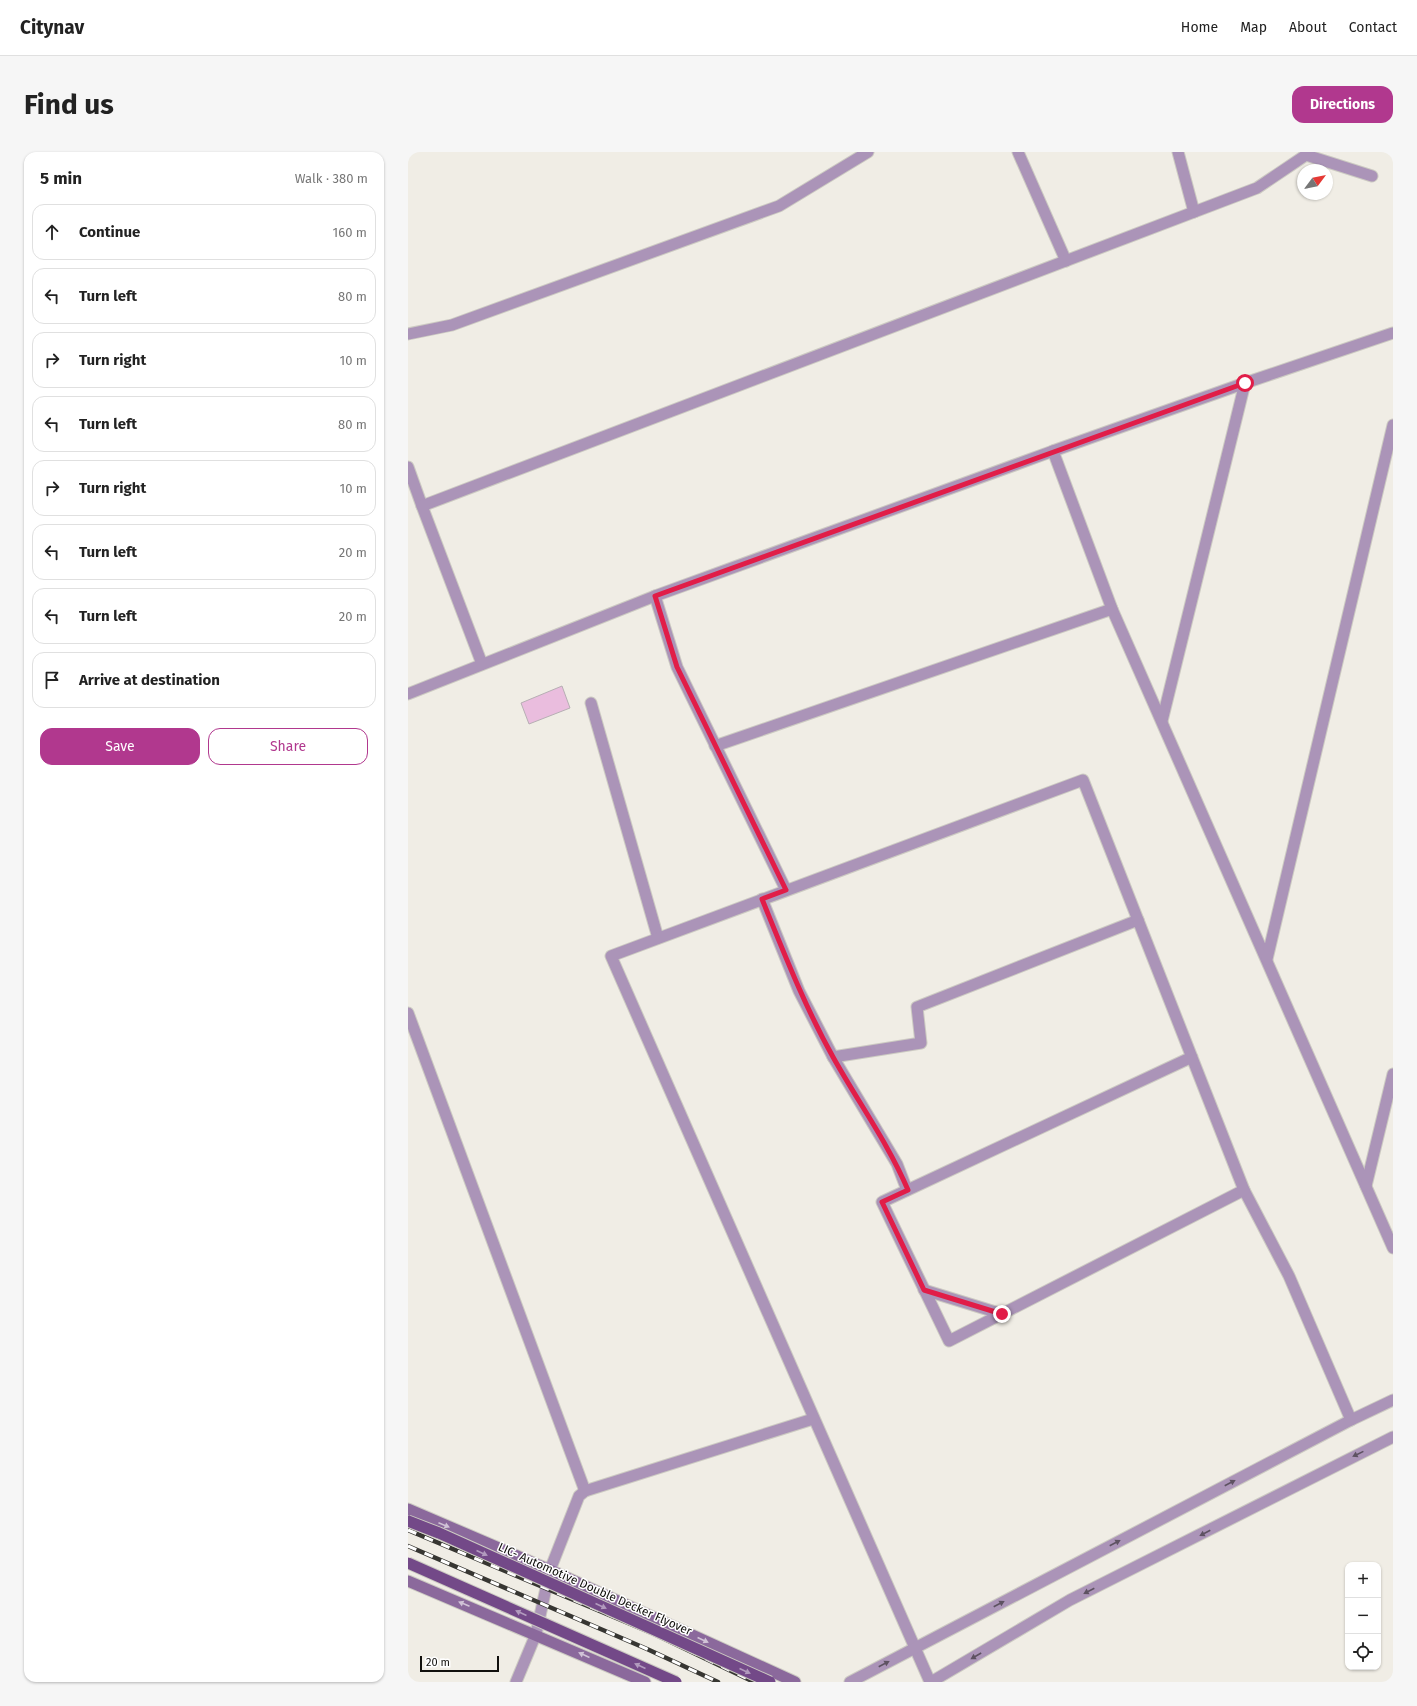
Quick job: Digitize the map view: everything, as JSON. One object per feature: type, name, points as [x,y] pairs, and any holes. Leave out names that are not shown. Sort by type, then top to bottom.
[{"type":"main road","points":[[408,1509],[550,1570],[795,1682]]},
{"type":"main road","name":"LIC- Automotive Double Decker Flyover","points":[[408,1521],[770,1682]]},
{"type":"main road","points":[[408,1563],[676,1682]]},
{"type":"main road","points":[[408,1581],[536,1634],[645,1682]]},
{"type":"street","points":[[408,334],[452,325],[779,206],[868,152]]},
{"type":"street","points":[[1018,152],[1066,261]]},
{"type":"street","points":[[1178,152],[1194,212]]},
{"type":"street","points":[[422,506],[1258,188],[1306,153],[1372,176]]},
{"type":"street","points":[[408,694],[655,596],[1053,451],[1245,383],[1393,333]]},
{"type":"street","points":[[1162,721],[1245,383]]},
{"type":"street","points":[[1267,959],[1393,425]]},
{"type":"street","points":[[1053,451],[1112,609],[1393,1248]]},
{"type":"street","points":[[408,467],[482,664]]},
{"type":"street","points":[[655,596],[677,667],[786,890]]},
{"type":"street","points":[[716,746],[1112,609]]},
{"type":"street","points":[[590,703],[658,938]]},
{"type":"street","points":[[1351,1420],[1290,1276],[1244,1190],[1083,780],[611,956],[813,1419],[930,1682],[1070,1600],[1393,1437]]},
{"type":"street","points":[[762,899],[799,991],[833,1057],[897,1164],[908,1190]]},
{"type":"street","points":[[833,1057],[921,1043],[917,1007],[1138,920]]},
{"type":"street","points":[[408,1013],[584,1491]]},
{"type":"street","points":[[1192,1057],[882,1202],[949,1341],[1244,1190]]},
{"type":"street","points":[[1366,1186],[1393,1074]]},
{"type":"street","points":[[924,1290],[1002,1314]]},
{"type":"street","points":[[850,1682],[1351,1420],[1393,1400]]},
{"type":"street","points":[[516,1682],[536,1634],[550,1570],[579,1496],[584,1491],[813,1419]]},
{"type":"building","points":[[562,686],[570,708],[529,724],[521,703]]},
{"type":"railway","points":[[408,1530],[654,1634],[754,1682]]},
{"type":"railway","points":[[408,1546],[647,1649],[718,1682]]},
{"type":"route","points":[[1002,1314],[924,1290],[882,1202],[908,1190],[897,1164],[833,1057],[799,991],[762,899],[786,890],[677,667],[655,596],[1053,451],[1245,383]]}]
